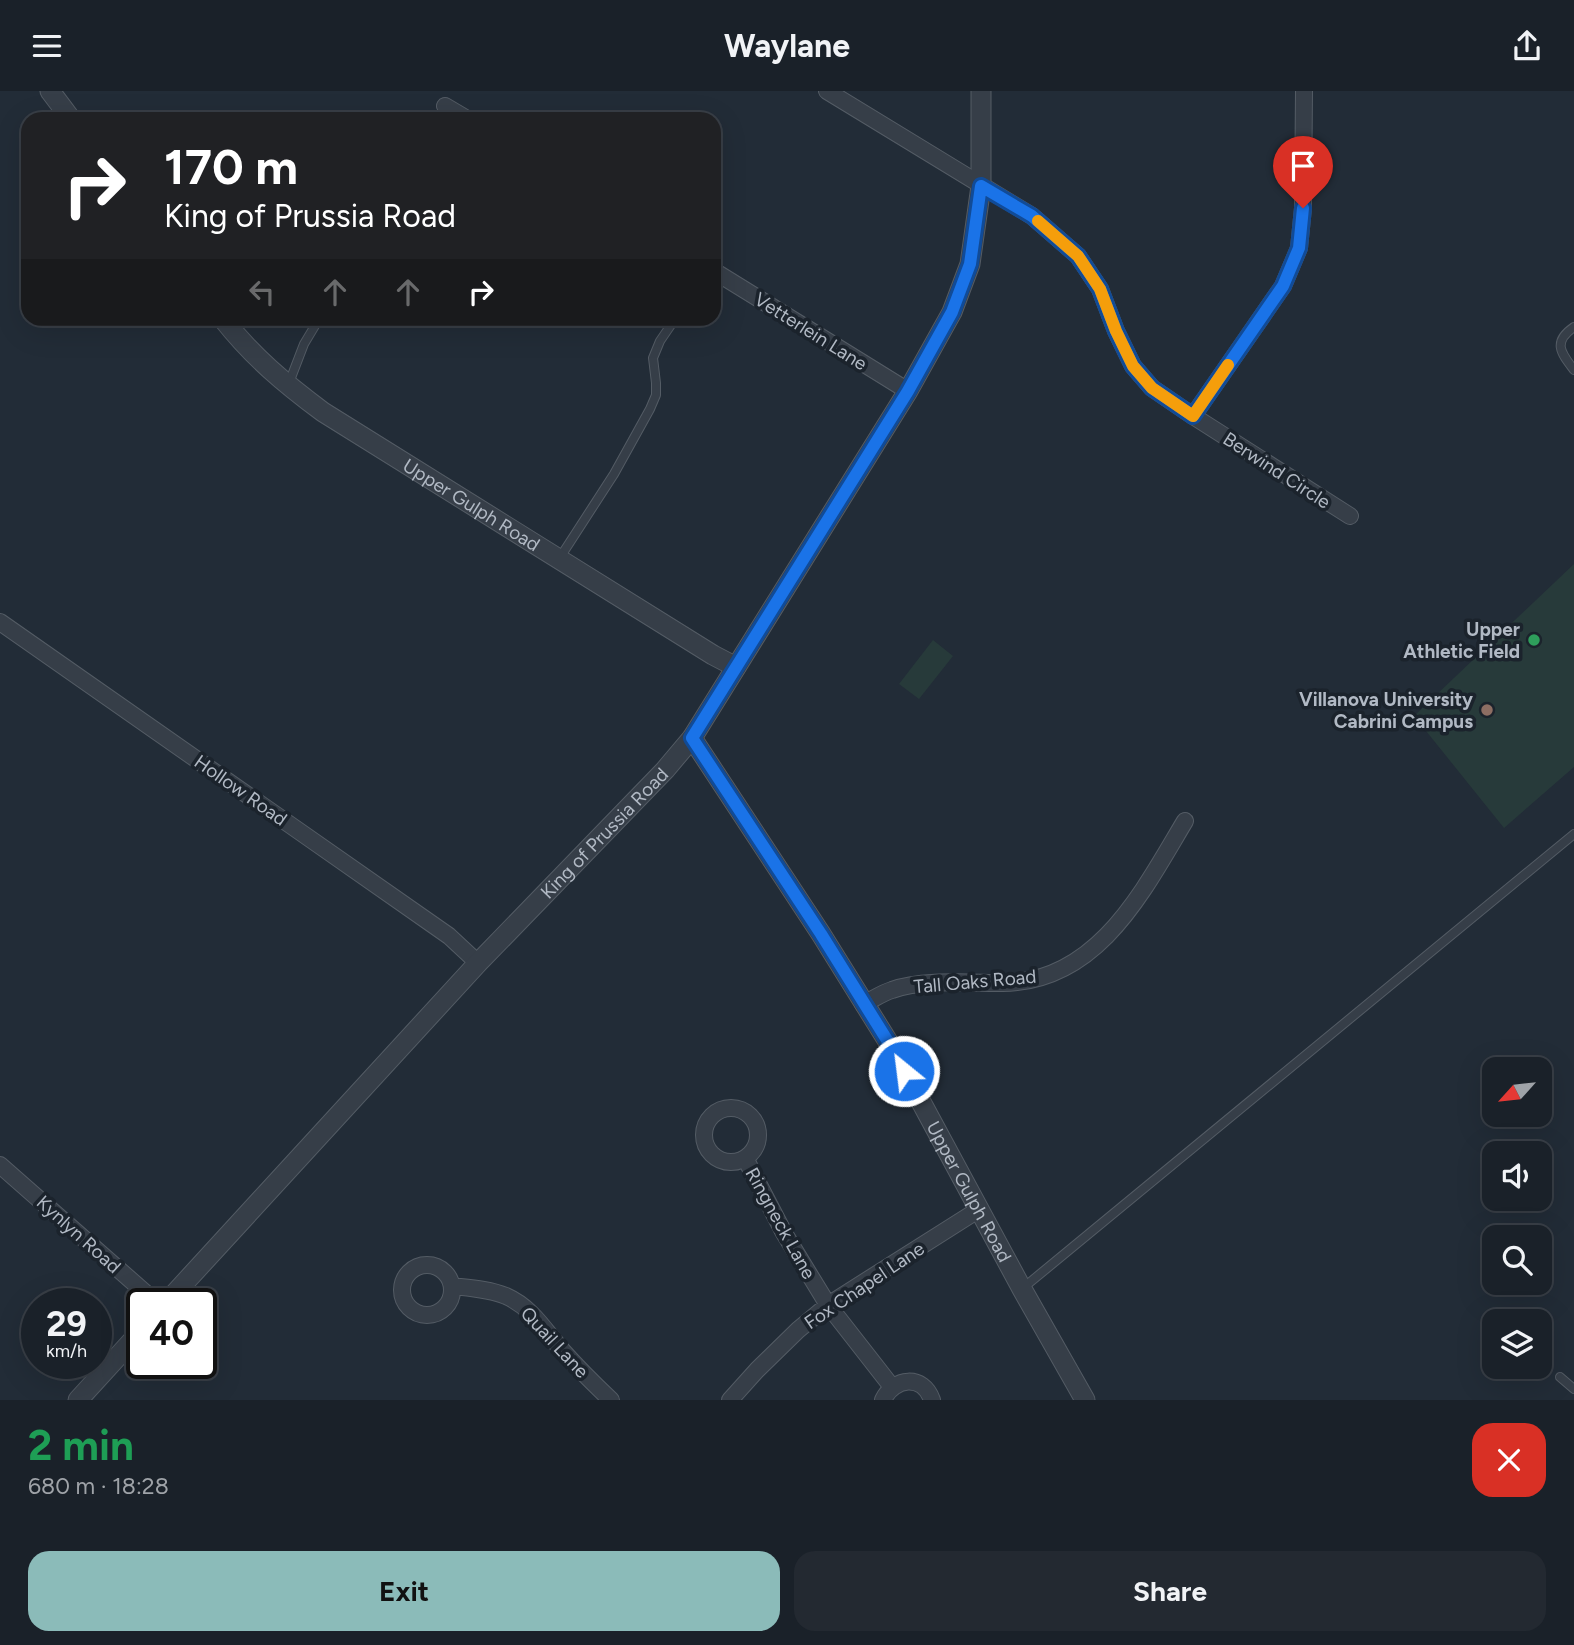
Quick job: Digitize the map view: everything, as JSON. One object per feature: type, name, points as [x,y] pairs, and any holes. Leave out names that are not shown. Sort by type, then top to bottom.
[{"type":"street","points":[[50,91],[66,112]]},
{"type":"street","name":"Berwind Circle","points":[[827,91],[1032,216],[1078,256],[1100,289],[1133,366],[1152,388],[1350,516]]},
{"type":"street","name":"King of Prussia Road","points":[[180,1288],[478,963],[665,770],[692,738],[908,391],[952,312],[970,264],[981,186],[981,91]]},
{"type":"street","points":[[1193,416],[1283,286],[1299,248],[1303,208],[1304,91]]},
{"type":"street","points":[[445,106],[455,112]]},
{"type":"street","name":"Vetterlein Lane","points":[[721,275],[908,391]]},
{"type":"street","name":"Upper Gulph Road","points":[[229,326],[258,359],[323,412],[736,667]]},
{"type":"street","name":"Hollow Road","points":[[0,622],[449,936],[478,963]]},
{"type":"street","name":"Upper Gulph Road","points":[[692,738],[821,934],[892,1048],[1021,1289],[1086,1400]]},
{"type":"street","name":"Tall Oaks Road","points":[[863,1005],[892,990],[909,986],[957,982],[1008,983],[1039,978],[1067,967],[1093,950],[1139,896],[1185,821]]},
{"type":"street","name":"Ringneck Lane","points":[[746,1159],[784,1233],[828,1305],[888,1394],[904,1381],[920,1384],[932,1400]]},
{"type":"street","name":"Kynlyn Road","points":[[0,1164],[140,1288]]},
{"type":"street","name":"Fox Chapel Lane","points":[[730,1400],[798,1330],[828,1305],[978,1210]]},
{"type":"street","name":"Quail Lane","points":[[452,1286],[492,1291],[526,1307],[584,1375],[611,1400]]},
{"type":"street","points":[[79,1400],[126,1348]]},
{"type":"lane","points":[[288,386],[304,344],[315,326]]},
{"type":"lane","points":[[559,559],[614,474],[650,409],[656,395],[653,358],[670,326]]},
{"type":"lane","points":[[1574,327],[1564,333],[1560,341],[1562,354],[1574,370]]},
{"type":"lane","points":[[1021,1289],[1574,834]]},
{"type":"lane","points":[[1560,1377],[1574,1389]]},
{"type":"shaded area","name":"Upper Athletic Field","points":[[1574,564],[1574,767],[1504,828],[1414,716]]},
{"type":"shaded area","points":[[933,640],[953,656],[919,699],[899,684]]},
{"type":"slow traffic","points":[[1038,221],[1078,256],[1100,289],[1133,366],[1152,388],[1193,416],[1228,365]]},
{"type":"place","name":"Upper Athletic Field","points":[[1534,640]]},
{"type":"place","name":"Villanova University Cabrini Campus","points":[[1487,710]]},
{"type":"route","points":[[904,1071],[821,934],[692,738],[908,391],[952,312],[970,264],[981,186],[1032,216],[1078,256],[1100,289],[1133,366],[1152,388],[1193,416],[1283,286],[1299,248],[1303,208]]}]
